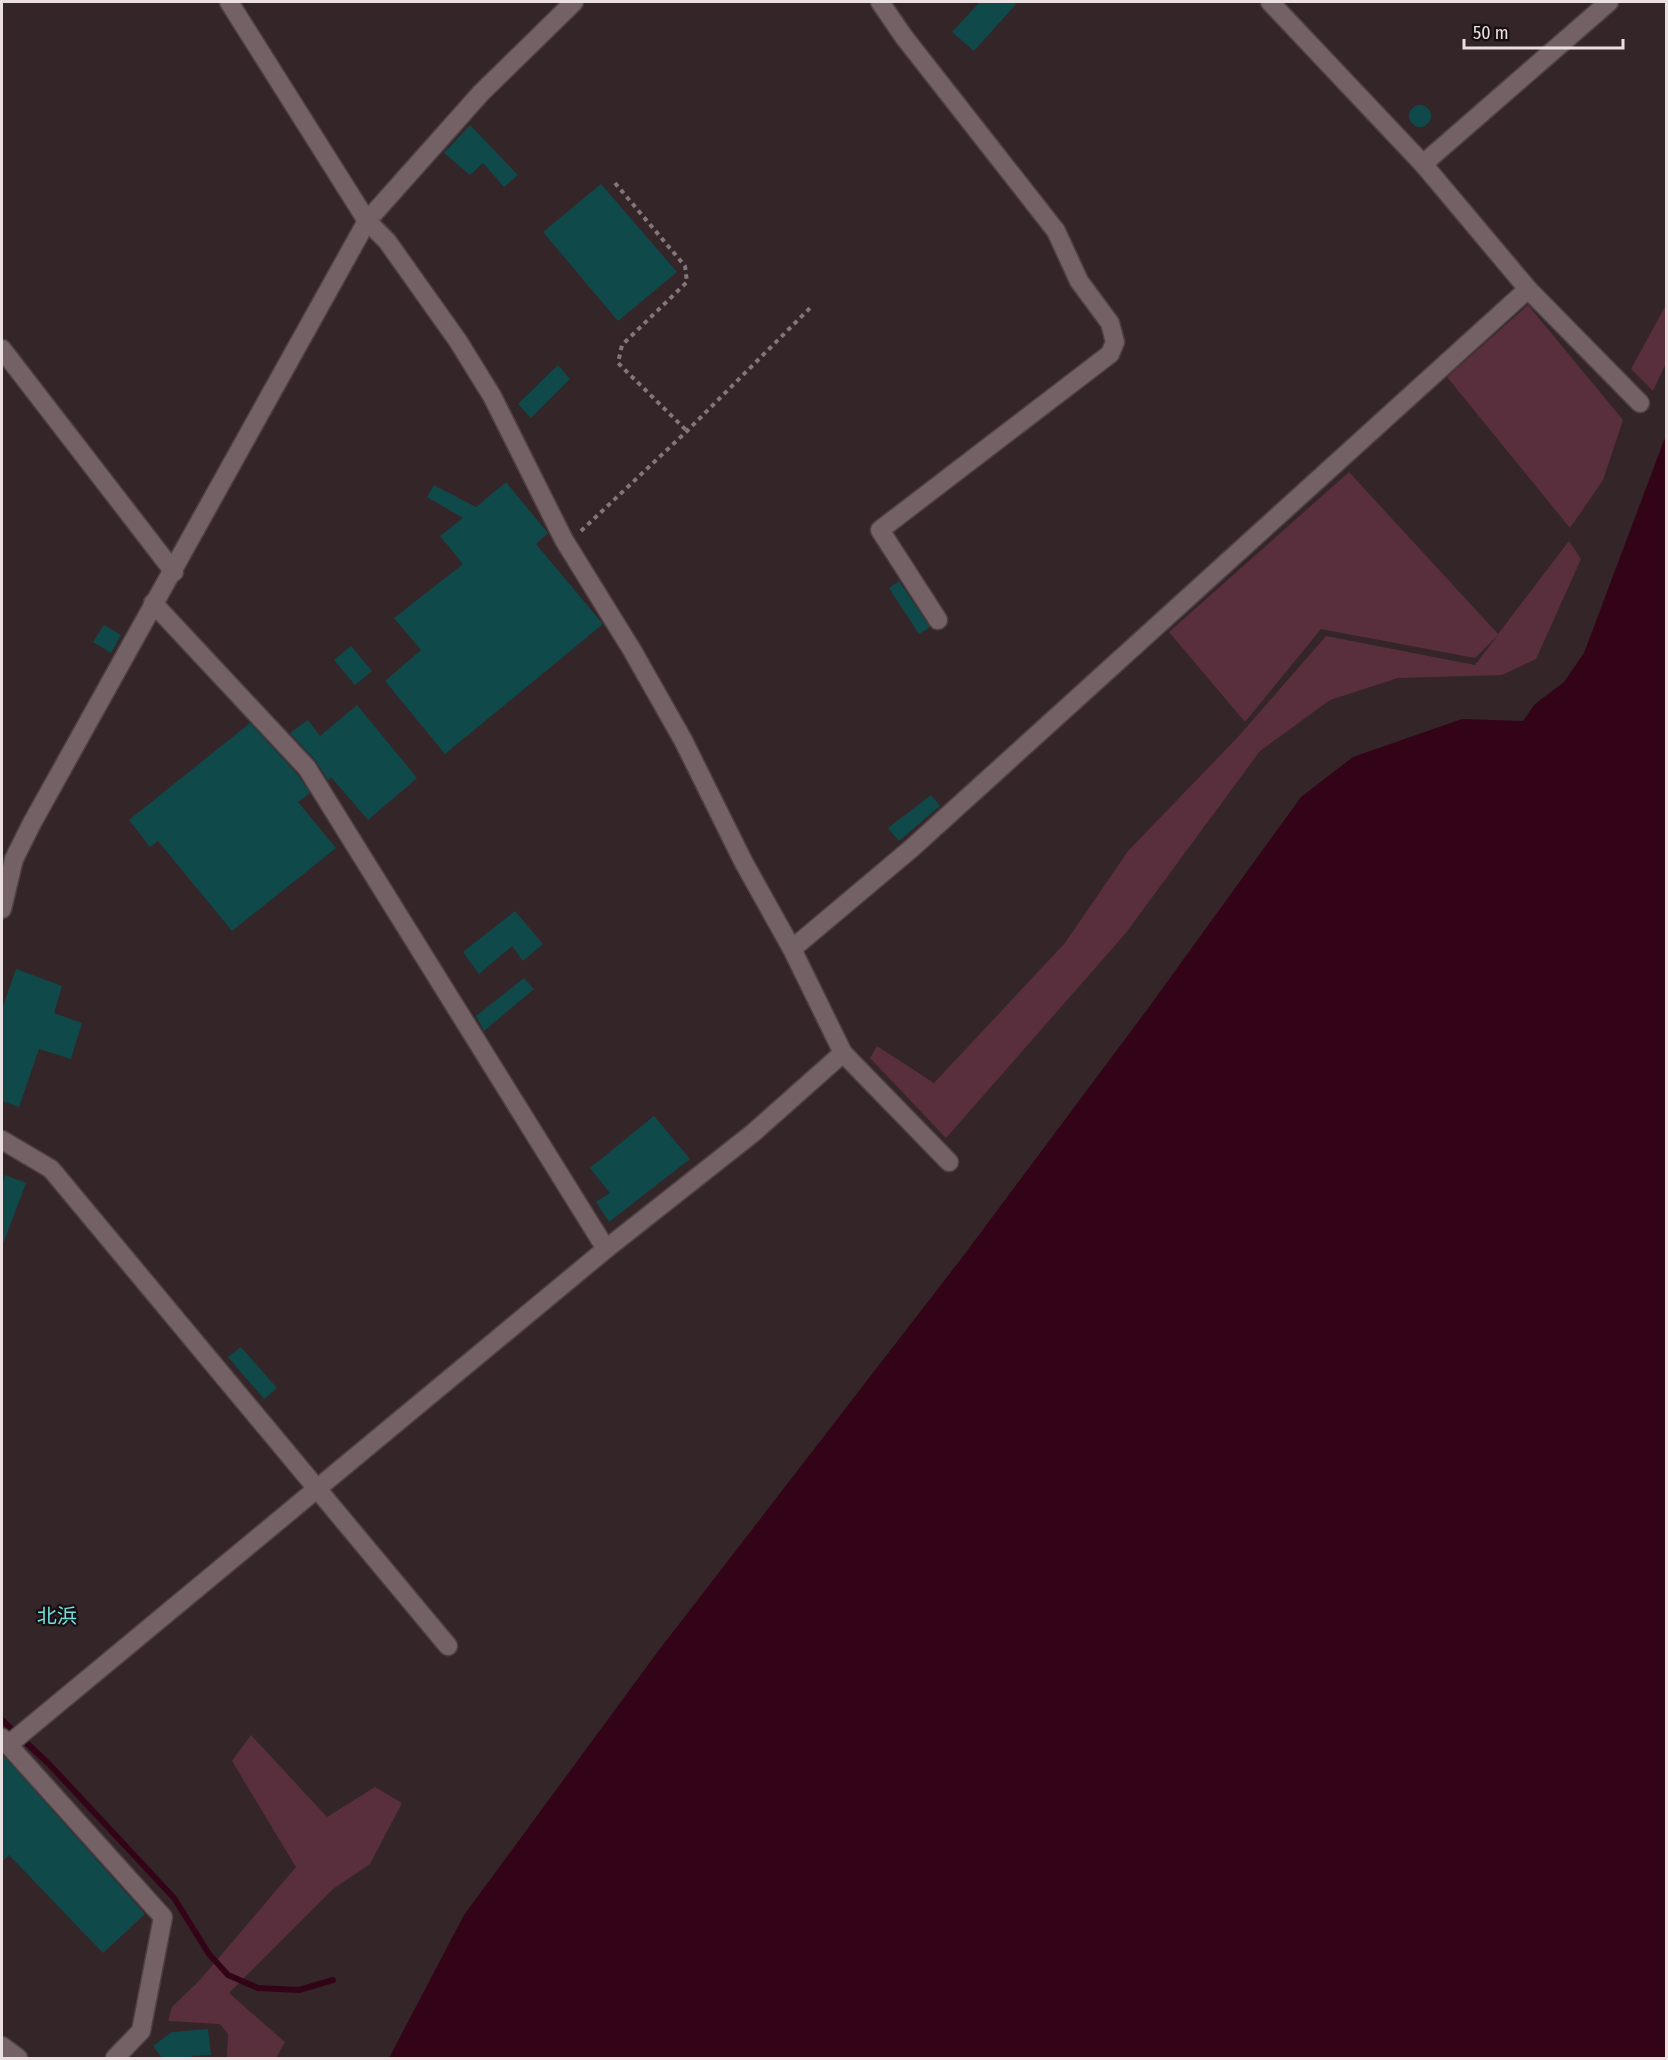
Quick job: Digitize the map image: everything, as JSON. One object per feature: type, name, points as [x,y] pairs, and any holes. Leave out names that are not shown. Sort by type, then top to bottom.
[{"type":"street","points":[[229,2],[367,221],[387,241],[458,341],[492,396],[564,540],[632,650],[683,740],[744,863],[792,949],[843,1053],[949,1162]]},
{"type":"street","points":[[2,909],[14,859],[32,823],[153,603],[174,572],[367,221],[482,93],[574,2]]},
{"type":"street","points":[[880,2],[904,37],[1056,231],[1079,281],[1110,323],[1115,342],[1110,354],[880,530],[938,620]]},
{"type":"street","points":[[1270,2],[1423,164],[1528,289],[1640,403]]},
{"type":"street","points":[[1423,164],[1609,2]]},
{"type":"street","points":[[792,949],[912,848],[1528,289]]},
{"type":"street","points":[[2,349],[174,572]]},
{"type":"street","points":[[153,603],[307,768],[606,1249]]},
{"type":"street","points":[[115,2058],[141,2031],[163,1917],[10,1739],[606,1249],[753,1133],[843,1053]]},
{"type":"street","points":[[2,1140],[51,1169],[448,1647]]},
{"type":"street","points":[[2,2046],[18,2058]]},
{"type":"path","points":[[615,183],[686,266],[687,282],[622,345],[618,363],[687,431]]},
{"type":"path","points":[[564,540],[588,527],[811,307]]},
{"type":"shaded area","points":[[1528,305],[1623,420],[1603,480],[1570,528],[1447,377]]},
{"type":"shaded area","points":[[1666,305],[1666,363],[1653,391],[1631,369]]},
{"type":"shaded area","points":[[1666,435],[1666,2058],[389,2058],[464,1915],[659,1650],[964,1255],[1149,1007],[1301,797],[1353,757],[1462,719],[1523,721],[1535,704],[1564,682],[1584,653]]},
{"type":"shaded area","points":[[1349,472],[1498,634],[1569,541],[1581,559],[1536,659],[1502,675],[1398,678],[1330,700],[1260,751],[1125,934],[946,1138],[870,1058],[877,1046],[934,1083],[1065,943],[1128,851],[1238,737],[1326,636],[1475,665],[1498,635],[1475,658],[1321,629],[1245,722],[1169,632]]},
{"type":"shaded area","points":[[251,1735],[327,1817],[375,1787],[402,1803],[370,1864],[333,1889],[229,1993],[285,2042],[276,2058],[227,2058],[228,2034],[220,2024],[168,2021],[172,2007],[200,1980],[296,1867],[232,1761]]},
{"type":"building","points":[[980,2],[1018,2],[974,51],[952,32]]},
{"type":"building","points":[[1420,105],[1428,108],[1431,116],[1428,124],[1420,127],[1412,124],[1409,116],[1412,108]]},
{"type":"building","points":[[470,125],[518,175],[504,187],[483,163],[470,175],[444,153]]},
{"type":"building","points":[[601,184],[677,272],[618,321],[543,232]]},
{"type":"building","points":[[558,365],[570,379],[531,418],[518,404]]},
{"type":"building","points":[[506,482],[548,533],[536,544],[603,624],[445,754],[385,681],[421,650],[394,618],[463,564],[440,536],[463,518],[427,497],[434,485],[476,507]]},
{"type":"building","points":[[899,581],[930,627],[919,634],[889,588]]},
{"type":"building","points":[[104,625],[121,635],[111,653],[93,642]]},
{"type":"building","points":[[351,646],[372,671],[355,685],[334,660]]},
{"type":"building","points":[[357,705],[417,778],[368,820],[331,777],[328,780],[315,760],[290,733],[308,720],[320,736]]},
{"type":"building","points":[[250,723],[298,775],[310,793],[298,802],[336,848],[232,931],[158,841],[150,847],[129,820]]},
{"type":"building","points":[[931,795],[940,806],[899,841],[888,828]]},
{"type":"building","points":[[515,911],[543,944],[523,961],[512,946],[479,974],[463,952]]},
{"type":"building","points":[[16,969],[62,986],[54,1013],[82,1023],[71,1059],[39,1049],[19,1107],[2,1101],[2,1009]]},
{"type":"building","points":[[524,978],[534,989],[484,1031],[476,1016]]},
{"type":"building","points":[[654,1116],[690,1159],[609,1222],[596,1202],[610,1193],[590,1168]]},
{"type":"building","points":[[5,1175],[26,1183],[3,1244],[2,1185]]},
{"type":"building","points":[[241,1347],[277,1388],[264,1399],[228,1357]]},
{"type":"building","points":[[2,1754],[145,1914],[103,1953],[9,1855],[2,1862]]},
{"type":"building","points":[[208,2029],[211,2055],[191,2056],[193,2058],[162,2058],[153,2046],[172,2032]]},
{"type":"waterway","points":[[2,1720],[49,1764],[174,1898],[209,1954],[228,1975],[258,1988],[299,1990],[333,1980]]},
{"type":"district","name":"北浜","points":[[57,1616]]}]
